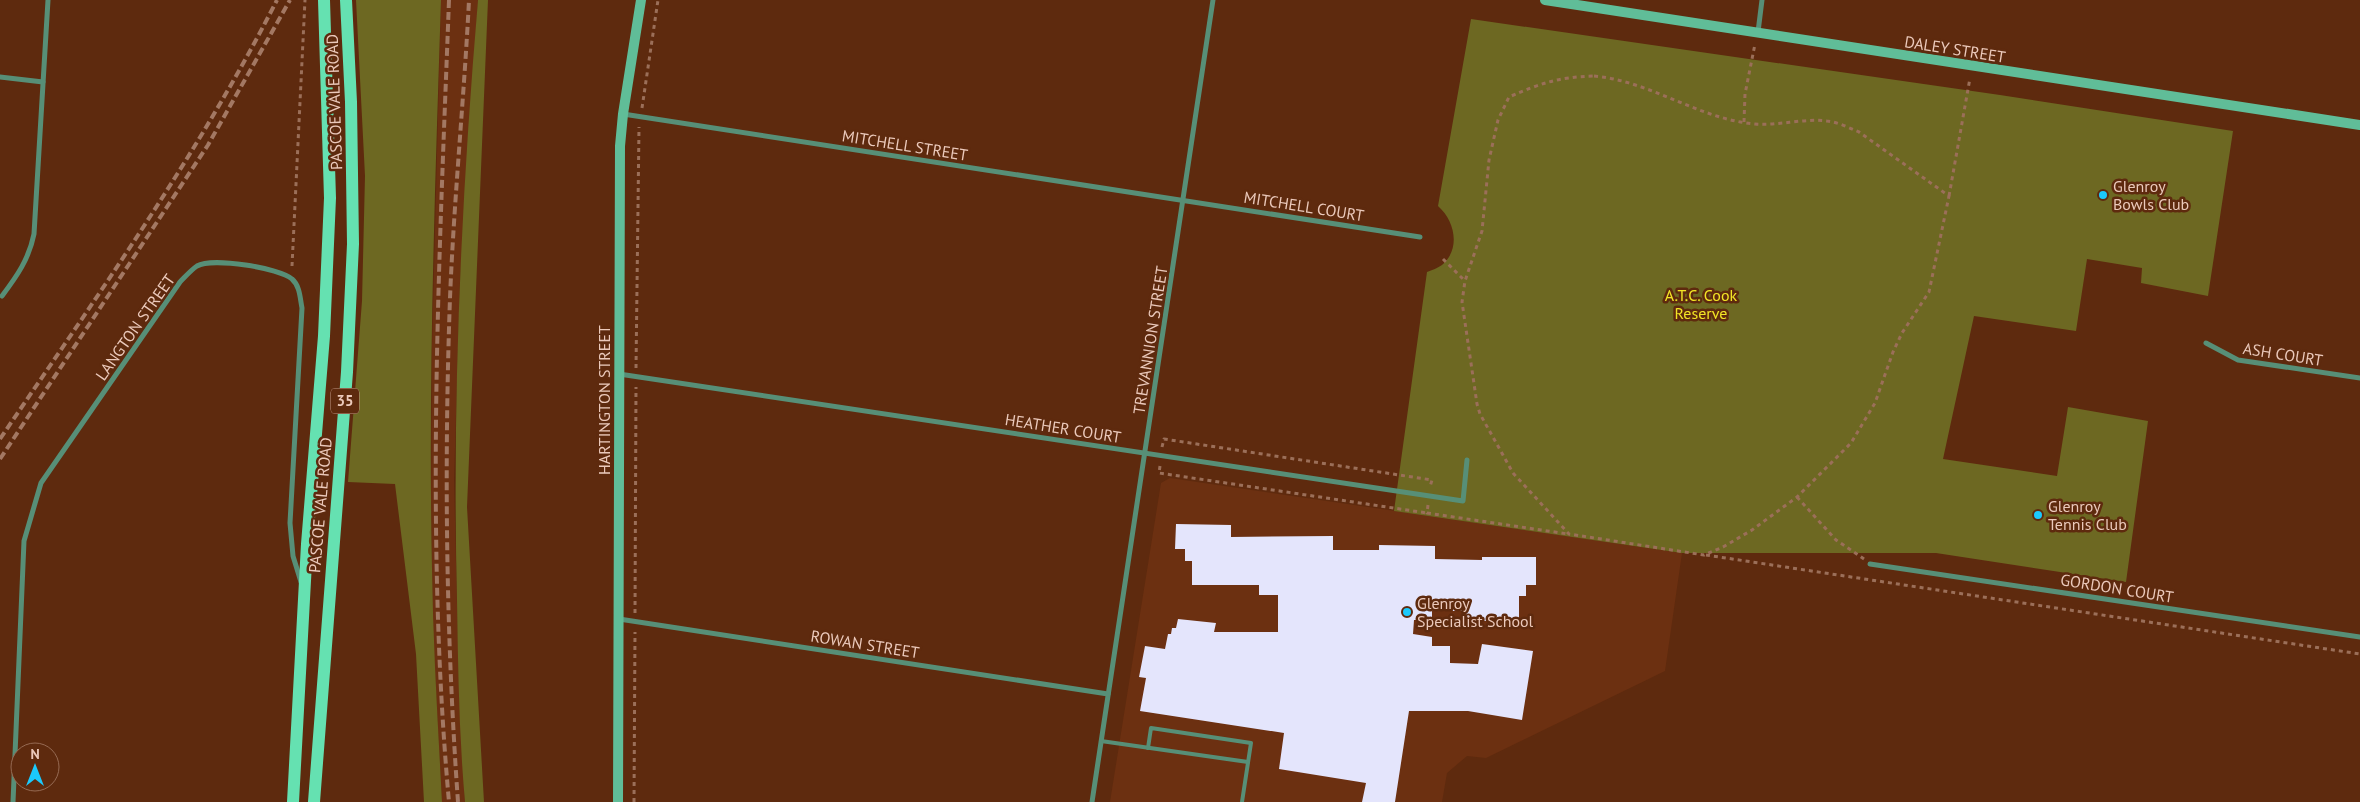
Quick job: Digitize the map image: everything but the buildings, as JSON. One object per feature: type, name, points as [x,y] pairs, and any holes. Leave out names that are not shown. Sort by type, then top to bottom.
[{"type":"main road","name":"PASCOE VALE ROAD","points":[[293,802],[304,593],[324,336],[330,198],[324,0]]},
{"type":"main road","name":"PASCOE VALE ROAD","points":[[314,802],[347,372],[353,254],[352,102],[346,0]]},
{"type":"street","points":[[1,297],[23,268],[32,248],[36,220],[48,0]]},
{"type":"street","name":"HARTINGTON STREET","points":[[618,802],[620,146],[623,114],[641,0]]},
{"type":"street","name":"TREVANNION STREET","points":[[1092,802],[1213,0]]},
{"type":"street","name":"DALEY STREET","points":[[1546,0],[1972,67],[2360,125]]},
{"type":"street","points":[[1758,33],[1762,0]]},
{"type":"street","points":[[0,77],[44,82]]},
{"type":"street","name":"MITCHELL STREET","points":[[623,114],[1183,200]]},
{"type":"street","name":"MITCHELL COURT","points":[[1183,200],[1420,237]]},
{"type":"street","name":"LANGTON STREET","points":[[13,802],[24,541],[42,483],[180,282],[198,265],[205,263],[244,265],[285,274]]},
{"type":"street","points":[[285,274],[294,280],[298,288],[302,308],[290,523],[293,556],[304,593]]},
{"type":"street","name":"ASH COURT","points":[[2206,343],[2238,360],[2360,378]]},
{"type":"street","name":"HEATHER COURT","points":[[619,374],[1463,501],[1467,460]]},
{"type":"street","name":"GORDON COURT","points":[[1870,564],[2360,637]]},
{"type":"street","name":"ROWAN STREET","points":[[619,619],[1108,694]]},
{"type":"lane","points":[[1148,748],[1151,728],[1251,743],[1242,802]]},
{"type":"lane","points":[[1101,741],[1248,762]]},
{"type":"path","points":[[634,802],[638,134],[658,0]]},
{"type":"path","points":[[285,274],[292,266],[305,1]]},
{"type":"path","points":[[1744,122],[1745,94],[1758,33]]},
{"type":"path","points":[[1704,555],[1723,547],[1752,530],[1797,497],[1851,443],[1875,403],[1893,352],[1902,333],[1929,292],[1972,67]]},
{"type":"path","points":[[1948,196],[1859,132],[1828,120],[1806,120],[1776,125],[1744,122],[1711,115],[1637,84],[1613,77],[1566,76],[1540,83],[1509,97],[1498,120],[1489,160],[1486,208],[1482,231],[1465,281],[1462,302],[1480,414],[1513,473],[1569,534],[2360,654]]},
{"type":"path","points":[[1442,259],[1465,281]]},
{"type":"path","points":[[1797,497],[1836,540],[1870,564]]},
{"type":"shaded area","points":[[441,0],[478,0],[460,282],[454,480],[459,688],[465,802],[442,802],[433,640],[431,501],[432,345]]},
{"type":"shaded area","name":"Glenroy Specialist School","points":[[1170,478],[1682,553],[1665,671],[1486,758],[1467,756],[1447,773],[1442,802],[1110,802],[1161,483]]},
{"type":"green space","points":[[356,0],[441,0],[433,284],[431,497],[436,685],[442,802],[424,802],[416,654],[395,484],[348,482],[362,301],[365,176]]},
{"type":"green space","points":[[478,0],[488,0],[467,507],[484,802],[465,802],[460,727],[458,651],[456,525],[457,375],[467,150]]},
{"type":"green space","name":"A.T.C. Cook Reserve","points":[[1471,19],[2000,95],[2233,131],[2208,296],[2141,283],[2142,268],[2087,259],[2076,331],[1974,316],[1943,459],[2057,476],[2068,407],[2148,421],[2126,582],[1936,553],[1682,553],[1394,511],[1427,272],[1442,265],[1452,251],[1454,243],[1452,227],[1444,212],[1438,206]]},
{"type":"railway","points":[[0,439],[180,169],[214,114],[277,0]]},
{"type":"railway","points":[[0,459],[208,145],[290,0]]},
{"type":"railway","points":[[449,0],[441,200],[436,401],[437,602],[449,802]]},
{"type":"railway","points":[[458,802],[447,550],[447,424],[450,298],[469,0]]},
{"type":"place","name":"Glenroy Bowls Club","points":[[2103,195]]},
{"type":"place","name":"Glenroy Tennis Club","points":[[2038,515]]},
{"type":"place","name":"Glenroy Specialist School","points":[[1407,612]]}]
